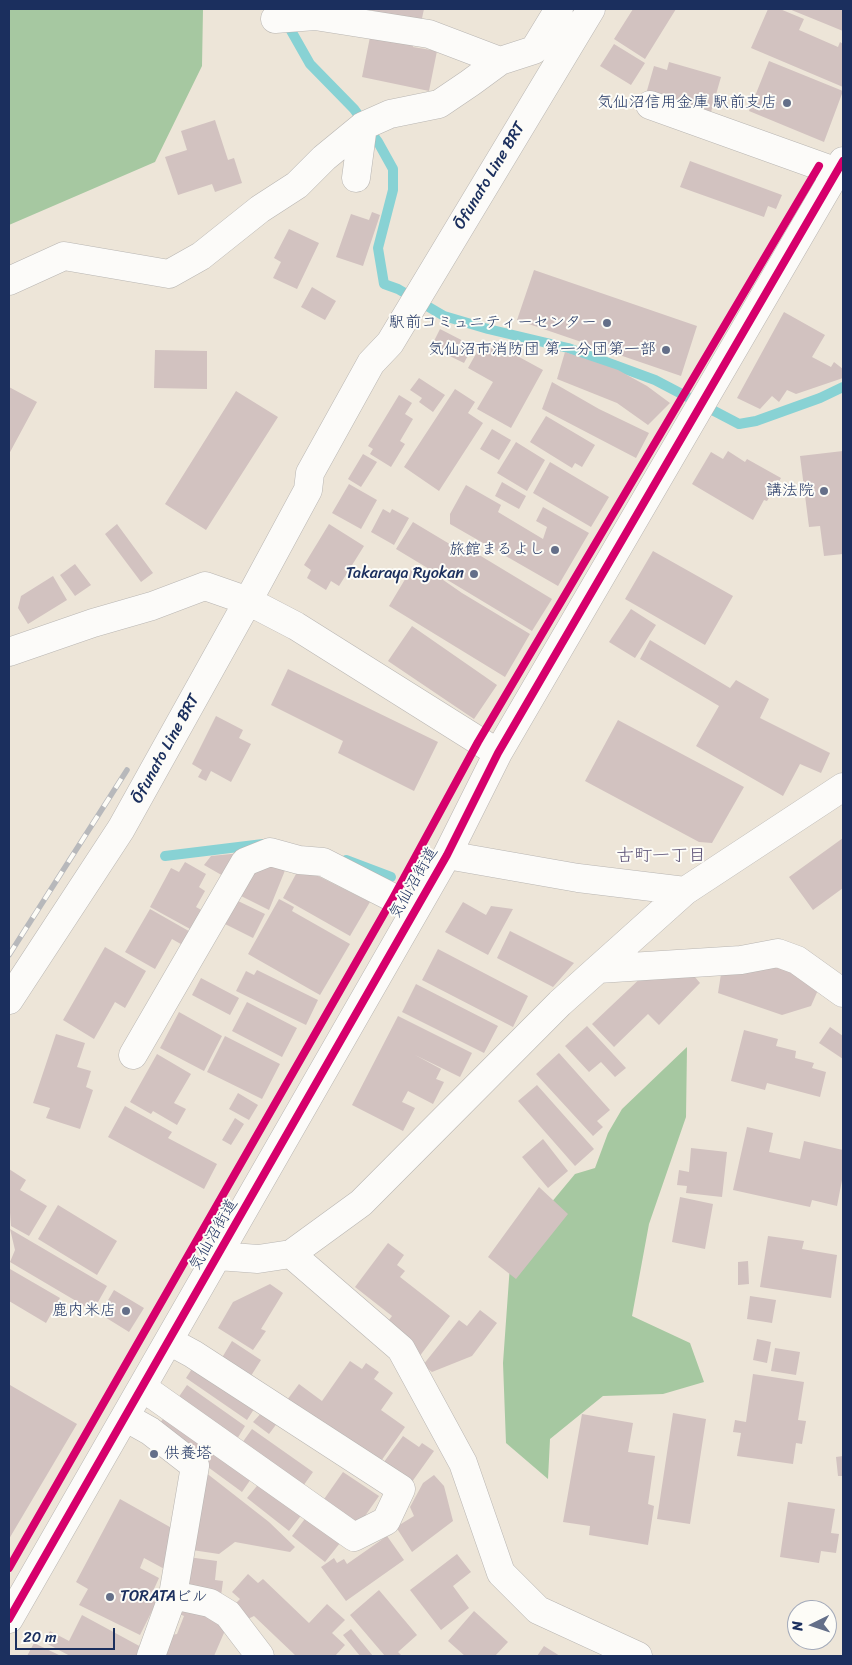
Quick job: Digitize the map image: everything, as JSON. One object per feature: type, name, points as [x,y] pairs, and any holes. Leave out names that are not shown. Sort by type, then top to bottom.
[{"type":"street","points":[[9,281],[64,256],[169,274],[201,256],[260,209],[297,185],[324,158],[375,121],[439,104],[470,84],[500,60],[534,50],[559,9]]},
{"type":"street","name":"Ōfunato Line BRT","points":[[9,1000],[121,829],[248,602],[308,490],[323,479],[384,369],[390,343],[590,9]]},
{"type":"street","points":[[275,19],[316,16],[429,34],[500,60]]},
{"type":"street","points":[[650,105],[840,166]]},
{"type":"street","points":[[356,178],[375,121]]},
{"type":"street","name":"気仙沼街道","points":[[9,1619],[447,855],[498,753],[840,166]]},
{"type":"street","points":[[9,652],[93,623],[152,606],[205,586],[248,602],[296,626],[498,753]]},
{"type":"street","points":[[218,1256],[258,1259],[291,1254],[361,1203],[553,1010],[685,891],[843,787]]},
{"type":"street","points":[[133,1055],[245,862],[270,852],[299,860],[323,862],[415,909]]},
{"type":"street","points":[[447,855],[578,878],[685,891]]},
{"type":"street","points":[[598,969],[741,960],[778,953],[797,960],[843,993]]},
{"type":"street","points":[[291,1254],[402,1349],[463,1463],[501,1573],[538,1610],[638,1656]]},
{"type":"street","points":[[142,1387],[354,1537],[386,1520],[401,1490],[193,1354],[169,1341]]},
{"type":"street","points":[[125,1417],[150,1431],[194,1466],[173,1595],[151,1656]]},
{"type":"street","points":[[173,1595],[210,1602],[228,1614],[260,1656]]},
{"type":"green space","points":[[9,9],[203,9],[202,66],[155,162],[9,225]]},
{"type":"green space","points":[[687,1047],[686,1117],[649,1224],[632,1316],[690,1343],[704,1382],[663,1394],[603,1396],[550,1439],[548,1479],[506,1443],[503,1363],[511,1251],[575,1174],[595,1168],[608,1133],[622,1109]]},
{"type":"building","points":[[366,9],[424,9],[421,23]]},
{"type":"building","points":[[633,9],[676,9],[645,59],[614,39]]},
{"type":"building","points":[[768,9],[780,9],[804,19],[799,30],[838,47],[840,42],[843,44],[843,87],[751,48]]},
{"type":"building","points":[[789,9],[843,9],[843,31]]},
{"type":"building","points":[[371,32],[414,41],[413,47],[437,51],[429,91],[362,77]]},
{"type":"building","points":[[614,44],[645,63],[631,85],[600,66]]},
{"type":"building","points":[[769,61],[843,91],[824,142],[749,111]]},
{"type":"building","points":[[669,62],[721,77],[711,112],[646,94],[654,66],[667,70]]},
{"type":"building","points":[[215,120],[228,160],[234,158],[242,183],[215,192],[212,184],[178,195],[165,157],[187,150],[181,131]]},
{"type":"building","points":[[690,161],[782,195],[776,209],[768,206],[764,217],[680,187]]},
{"type":"building","points":[[372,212],[380,215],[363,266],[336,257],[351,214],[369,220]]},
{"type":"building","points":[[289,229],[319,243],[297,289],[273,278],[281,262],[274,258]]},
{"type":"building","name":"駅前コミュニティーセンター","points":[[534,270],[697,326],[681,376],[517,320]]},
{"type":"building","points":[[312,287],[336,301],[325,320],[301,307]]},
{"type":"building","points":[[784,312],[825,335],[812,357],[831,367],[834,362],[843,369],[843,378],[796,394],[787,390],[779,402],[772,396],[760,409],[737,398]]},
{"type":"building","points":[[440,329],[473,346],[464,363],[431,347]]},
{"type":"building","points":[[482,343],[507,357],[510,352],[543,370],[511,428],[477,409],[493,382],[468,368]]},
{"type":"building","points":[[155,350],[207,351],[207,389],[154,388]]},
{"type":"building","points":[[565,352],[618,370],[647,386],[670,403],[648,425],[617,403],[557,379]]},
{"type":"building","points":[[419,378],[445,395],[433,412],[419,402],[422,398],[410,390]]},
{"type":"building","points":[[552,382],[599,409],[649,433],[636,458],[542,409]]},
{"type":"building","points":[[9,387],[37,402],[9,454]]},
{"type":"building","points":[[455,389],[475,402],[468,413],[483,423],[439,491],[404,467]]},
{"type":"building","points":[[236,391],[278,417],[206,530],[165,504]]},
{"type":"building","points":[[399,395],[412,403],[405,414],[413,419],[400,441],[405,444],[391,467],[370,454],[373,449],[368,446]]},
{"type":"building","points":[[546,416],[595,445],[582,467],[575,463],[572,468],[530,442]]},
{"type":"building","points":[[492,429],[511,440],[499,460],[480,449]]},
{"type":"building","points":[[516,442],[545,460],[527,491],[497,473]]},
{"type":"building","points":[[728,451],[745,462],[747,459],[781,478],[767,501],[764,500],[753,520],[692,484],[711,452],[723,459]]},
{"type":"building","name":"講法院","points":[[843,451],[843,554],[824,556],[820,526],[809,527],[800,456]]},
{"type":"building","points":[[363,454],[377,462],[361,487],[348,479]]},
{"type":"building","points":[[550,462],[609,497],[591,527],[533,493]]},
{"type":"building","points":[[502,482],[526,496],[519,509],[495,496]]},
{"type":"building","points":[[349,484],[377,500],[361,529],[332,513]]},
{"type":"building","points":[[466,485],[501,505],[498,512],[543,539],[547,527],[536,521],[543,507],[589,533],[558,586],[450,524],[450,514]]},
{"type":"building","points":[[383,509],[390,513],[392,509],[409,518],[394,545],[371,532]]},
{"type":"building","name":"Takaraya Ryokan","points":[[413,522],[458,549],[461,544],[552,599],[532,631],[396,549]]},
{"type":"building","points":[[117,524],[153,573],[141,582],[105,534]]},
{"type":"building","points":[[329,524],[364,546],[339,586],[331,581],[326,590],[307,578],[311,570],[304,565]]},
{"type":"building","points":[[653,551],[733,596],[705,645],[625,599]]},
{"type":"building","points":[[75,564],[91,585],[75,596],[60,575]]},
{"type":"building","points":[[413,566],[435,578],[436,575],[530,634],[505,677],[389,606]]},
{"type":"building","points":[[53,576],[67,600],[28,624],[18,608],[21,596]]},
{"type":"building","points":[[631,609],[656,625],[635,658],[609,642]]},
{"type":"building","points":[[412,626],[497,685],[474,719],[388,661]]},
{"type":"building","points":[[650,640],[730,688],[736,680],[769,699],[760,718],[830,753],[821,773],[800,764],[783,796],[696,746],[719,706],[640,659]]},
{"type":"building","points":[[288,669],[438,742],[414,791],[338,753],[343,741],[271,705]]},
{"type":"building","points":[[216,716],[243,730],[239,738],[251,744],[231,782],[211,771],[206,781],[198,777],[202,770],[192,764]]},
{"type":"building","points":[[618,720],[744,787],[712,843],[699,842],[585,781]]},
{"type":"building","points":[[843,838],[843,888],[813,910],[789,877]]},
{"type":"building","points":[[241,853],[225,877],[204,865],[211,856]]},
{"type":"building","points":[[185,862],[206,874],[199,887],[205,891],[196,907],[203,911],[192,930],[150,907],[171,868],[179,872]]},
{"type":"building","points":[[275,865],[286,868],[269,910],[239,895],[253,870]]},
{"type":"building","points":[[296,874],[316,875],[370,902],[350,936],[283,898]]},
{"type":"building","points":[[279,899],[294,907],[292,911],[350,944],[320,995],[248,954]]},
{"type":"building","points":[[236,900],[265,914],[253,938],[225,924]]},
{"type":"building","points":[[463,902],[486,915],[491,906],[513,909],[488,955],[445,932]]},
{"type":"building","points":[[150,909],[194,934],[186,947],[172,939],[155,969],[125,952]]},
{"type":"building","points":[[510,931],[574,963],[553,987],[497,958]]},
{"type":"building","points":[[105,947],[146,971],[125,1008],[115,1002],[94,1039],[63,1020]]},
{"type":"building","points":[[438,949],[528,996],[513,1027],[422,980]]},
{"type":"building","points":[[764,961],[811,977],[809,986],[818,990],[811,1006],[782,1015],[718,993],[721,974]]},
{"type":"building","points":[[257,970],[318,1000],[306,1025],[236,991],[246,971],[254,975]]},
{"type":"building","points":[[689,970],[700,983],[659,1025],[648,1014],[614,1047],[592,1024],[647,972]]},
{"type":"building","points":[[201,978],[239,998],[230,1015],[192,995]]},
{"type":"building","points":[[416,984],[498,1026],[484,1053],[402,1012]]},
{"type":"building","points":[[247,1002],[297,1028],[282,1057],[232,1031]]},
{"type":"building","points":[[179,1012],[222,1036],[204,1071],[160,1048]]},
{"type":"building","points":[[398,1016],[472,1053],[460,1077],[415,1055],[441,1069],[436,1079],[444,1082],[433,1104],[408,1091],[402,1102],[415,1108],[403,1131],[352,1105]]},
{"type":"building","points":[[587,1026],[626,1068],[615,1077],[601,1062],[589,1072],[565,1046]]},
{"type":"building","points":[[830,1027],[843,1036],[843,1059],[819,1043]]},
{"type":"building","points":[[744,1030],[778,1039],[776,1046],[796,1051],[795,1058],[814,1063],[812,1068],[826,1072],[820,1097],[767,1083],[765,1090],[731,1081]]},
{"type":"building","points":[[56,1034],[85,1043],[77,1067],[91,1071],[86,1087],[93,1090],[80,1129],[46,1118],[50,1108],[33,1103]]},
{"type":"building","points":[[225,1036],[280,1064],[262,1099],[207,1072]]},
{"type":"building","points":[[559,1053],[610,1110],[597,1121],[603,1127],[593,1136],[536,1074]]},
{"type":"building","points":[[157,1054],[191,1074],[174,1103],[186,1109],[177,1125],[153,1111],[151,1114],[130,1102]]},
{"type":"building","points":[[537,1085],[594,1149],[575,1166],[518,1101]]},
{"type":"building","points":[[238,1093],[258,1105],[249,1120],[229,1109]]},
{"type":"building","points":[[125,1106],[172,1132],[168,1138],[217,1164],[204,1189],[108,1137]]},
{"type":"building","points":[[235,1118],[244,1124],[231,1145],[222,1140]]},
{"type":"building","points":[[747,1127],[773,1133],[769,1152],[800,1159],[804,1141],[843,1150],[843,1175],[837,1206],[812,1200],[810,1207],[733,1190]]},
{"type":"building","points":[[543,1139],[568,1171],[548,1188],[522,1157]]},
{"type":"building","points":[[691,1148],[727,1152],[722,1197],[686,1193],[687,1186],[677,1185],[679,1170],[689,1172]]},
{"type":"building","points":[[9,1169],[26,1180],[20,1190],[47,1206],[29,1236],[11,1226]]},
{"type":"building","points":[[539,1187],[568,1214],[516,1279],[488,1257]]},
{"type":"building","points":[[680,1197],[713,1204],[705,1249],[672,1242]]},
{"type":"building","points":[[58,1205],[117,1241],[97,1275],[38,1239]]},
{"type":"building","points":[[10,1229],[107,1286],[93,1311],[10,1262],[15,1250]]},
{"type":"building","points":[[768,1236],[804,1241],[802,1249],[837,1255],[831,1298],[760,1287]]},
{"type":"building","points":[[388,1243],[404,1255],[397,1265],[405,1271],[400,1277],[450,1316],[419,1357],[386,1324],[392,1316],[355,1287]]},
{"type":"building","points":[[748,1261],[749,1284],[738,1285],[738,1262]]},
{"type":"building","points":[[10,1269],[60,1298],[46,1323],[9,1301]]},
{"type":"building","points":[[270,1284],[283,1293],[261,1329],[266,1331],[253,1350],[218,1328],[233,1302]]},
{"type":"building","points":[[114,1290],[144,1308],[129,1332],[100,1314]]},
{"type":"building","points":[[750,1296],[776,1300],[772,1323],[747,1319]]},
{"type":"building","points":[[480,1310],[497,1323],[472,1356],[432,1372],[423,1365],[459,1320],[467,1326]]},
{"type":"building","points":[[757,1339],[771,1342],[767,1363],[753,1360]]},
{"type":"building","points":[[232,1341],[261,1360],[249,1379],[220,1361]]},
{"type":"building","points":[[775,1348],[800,1352],[796,1375],[771,1371]]},
{"type":"building","points":[[350,1361],[362,1369],[366,1363],[379,1372],[374,1379],[393,1393],[381,1410],[405,1427],[379,1464],[287,1400],[299,1384],[322,1401]]},
{"type":"building","points":[[195,1364],[256,1406],[247,1420],[186,1378]]},
{"type":"building","points":[[753,1374],[804,1382],[798,1420],[806,1421],[802,1444],[796,1443],[793,1464],[737,1456],[741,1433],[733,1432],[735,1420],[746,1422]]},
{"type":"building","points":[[10,1385],[77,1424],[9,1539],[9,1387]]},
{"type":"building","points":[[187,1385],[245,1426],[237,1439],[178,1398]]},
{"type":"building","points":[[264,1410],[278,1422],[269,1434],[253,1422]]},
{"type":"building","points":[[167,1413],[253,1476],[242,1492],[156,1429]]},
{"type":"building","points":[[673,1413],[706,1419],[690,1524],[657,1519]]},
{"type":"building","points":[[582,1414],[633,1423],[628,1452],[655,1456],[648,1504],[654,1506],[648,1545],[589,1535],[590,1526],[563,1522]]},
{"type":"building","points":[[252,1429],[313,1472],[301,1489],[242,1443]]},
{"type":"building","points":[[403,1436],[419,1447],[422,1443],[434,1451],[409,1486],[381,1466]]},
{"type":"building","points":[[843,1456],[843,1476],[838,1476],[836,1457]]},
{"type":"building","points":[[205,1472],[269,1522],[295,1547],[290,1552],[235,1542],[219,1554],[192,1550]]},
{"type":"building","points":[[343,1472],[379,1496],[358,1526],[322,1502]]},
{"type":"building","points":[[434,1475],[444,1486],[453,1521],[412,1552],[396,1527],[414,1516],[410,1507],[423,1483]]},
{"type":"building","points":[[261,1481],[303,1513],[289,1531],[247,1498]]},
{"type":"building","points":[[120,1499],[177,1531],[170,1572],[144,1558],[140,1568],[159,1578],[154,1589],[161,1593],[140,1635],[79,1605],[88,1589],[76,1582]]},
{"type":"building","points":[[788,1502],[835,1509],[831,1533],[839,1534],[836,1553],[821,1551],[819,1563],[780,1557]]},
{"type":"building","points":[[307,1516],[340,1543],[325,1562],[292,1536]]},
{"type":"building","points":[[387,1536],[404,1560],[346,1601],[321,1567],[334,1558],[337,1563],[344,1559],[347,1564]]},
{"type":"building","points":[[457,1554],[471,1572],[453,1586],[469,1608],[441,1630],[410,1590]]},
{"type":"building","points":[[188,1557],[217,1561],[215,1580],[223,1581],[221,1596],[183,1591]]},
{"type":"building","points":[[248,1574],[258,1583],[263,1579],[309,1623],[327,1604],[345,1620],[332,1633],[345,1645],[335,1656],[296,1656],[254,1616],[248,1619],[233,1606],[240,1599],[232,1592]]},
{"type":"building","points":[[379,1590],[417,1635],[398,1652],[402,1656],[385,1656],[350,1615]]},
{"type":"building","points":[[179,1599],[230,1619],[214,1656],[163,1656],[171,1635],[177,1634],[184,1616],[175,1612]]},
{"type":"building","points":[[474,1611],[508,1642],[495,1656],[465,1656],[448,1641]]},
{"type":"building","points":[[82,1615],[143,1648],[138,1656],[70,1656],[44,1642],[50,1631],[69,1641]]},
{"type":"building","points":[[351,1629],[373,1656],[360,1656],[343,1635]]},
{"type":"building","points":[[34,1643],[61,1656],[27,1656]]},
{"type":"building","points":[[544,1646],[560,1656],[537,1656]]},
{"type":"waterway","points":[[285,20],[310,64],[354,109],[378,142],[393,169],[393,190],[378,248],[384,284],[398,289],[444,316],[488,329],[568,348],[655,380],[739,424],[756,421],[820,398],[843,387]]},
{"type":"waterway","points":[[165,856],[263,844]]},
{"type":"waterway","points":[[346,860],[391,877]]},
{"type":"railway","points":[[9,955],[127,770]]},
{"type":"cycle path","points":[[9,1619],[447,855],[498,753],[843,161]]},
{"type":"cycle path","points":[[9,1568],[393,898],[478,742],[819,166]]},
{"type":"place","name":"気仙沼信用金庫 駅前支店","points":[[787,103]]},
{"type":"place","name":"駅前コミュニティーセンター","points":[[607,323]]},
{"type":"place","name":"気仙沼市消防団 第一分団第一部","points":[[666,350]]},
{"type":"place","name":"講法院","points":[[824,491]]},
{"type":"place","name":"旅館まるよし","points":[[555,550]]},
{"type":"place","name":"Takaraya Ryokan","points":[[474,574]]},
{"type":"place","name":"鹿内米店","points":[[126,1311]]},
{"type":"place","name":"供養塔","points":[[154,1454]]},
{"type":"place","name":"TORATAビル","points":[[110,1597]]},
{"type":"district","name":"古町一丁目","points":[[661,856]]}]
